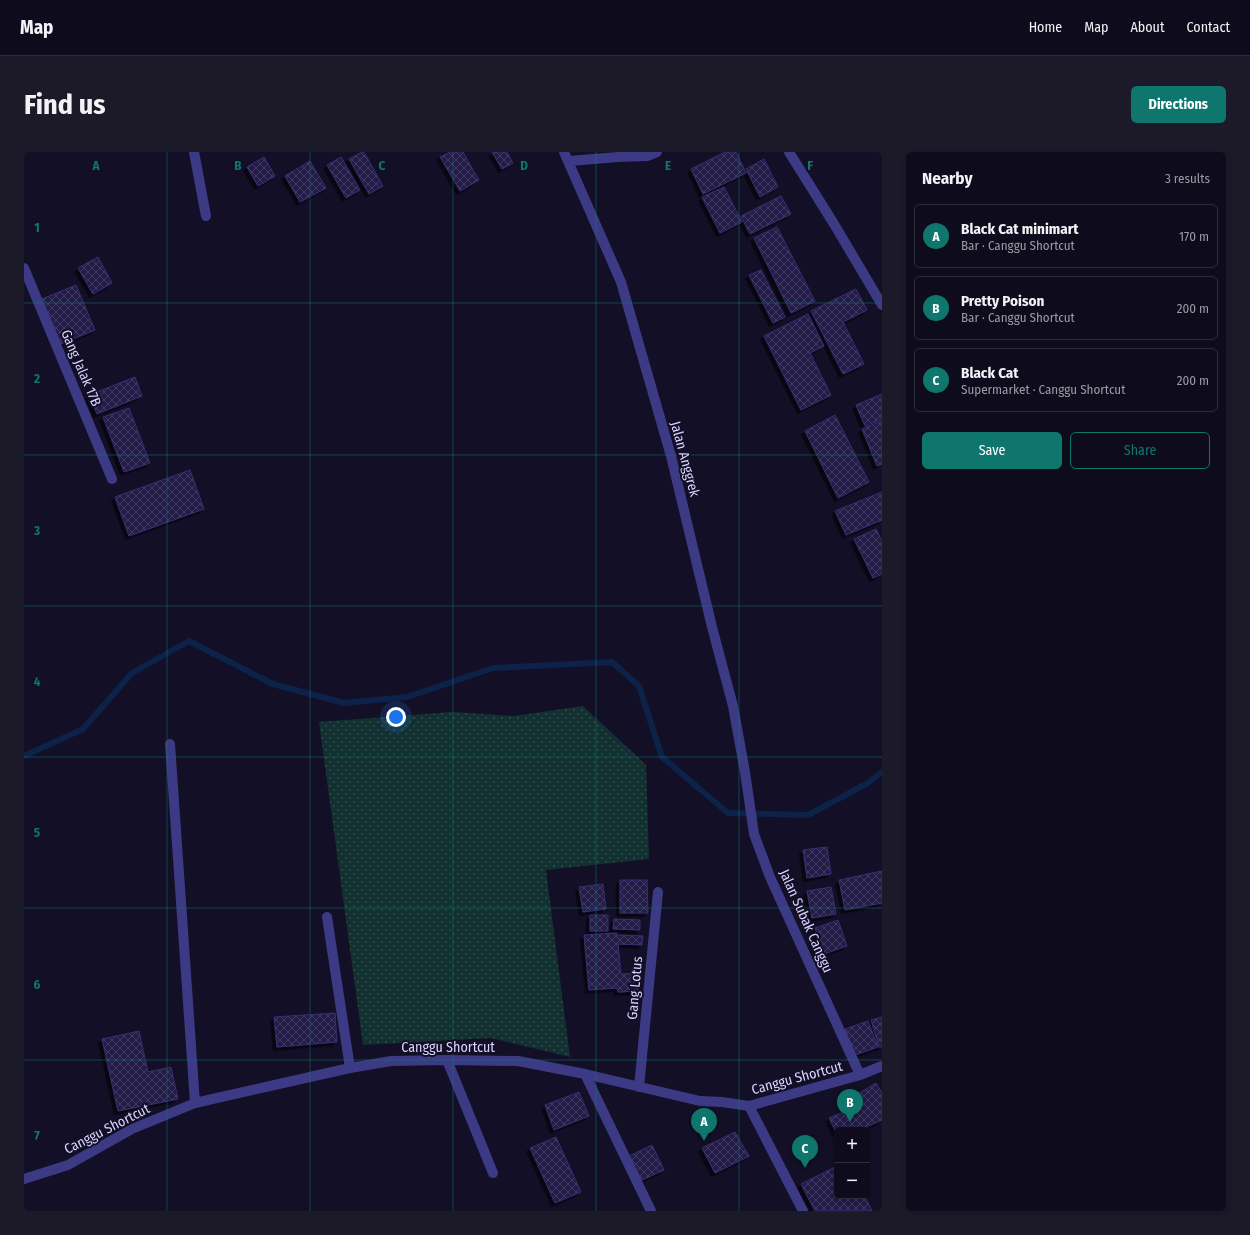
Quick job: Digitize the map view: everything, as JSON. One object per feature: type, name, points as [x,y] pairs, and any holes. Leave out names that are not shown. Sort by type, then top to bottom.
[{"type":"street","points":[[194,152],[206,216]]},
{"type":"street","name":"Jalan Anggrek","points":[[657,152],[647,156],[566,156],[621,282],[671,456],[712,627],[733,706],[745,772]]},
{"type":"street","points":[[789,152],[882,305]]},
{"type":"street","name":"Gang Jalak 17B","points":[[24,268],[112,479]]},
{"type":"street","points":[[170,744],[195,1103]]},
{"type":"street","name":"Jalan Subak Canggu","points":[[745,772],[754,834],[770,877],[860,1075]]},
{"type":"street","name":"Gang Lotus","points":[[639,1087],[658,892]]},
{"type":"street","points":[[327,917],[350,1068]]},
{"type":"street","points":[[447,1060],[493,1173]]},
{"type":"street","name":"Canggu Shortcut","points":[[24,1179],[68,1165],[132,1129],[195,1103],[350,1068],[391,1061],[518,1061],[585,1074],[700,1101],[722,1102],[749,1106],[881,1068]]},
{"type":"street","points":[[585,1074],[651,1211]]},
{"type":"street","points":[[749,1106],[803,1211]]},
{"type":"green space","points":[[583,706],[646,765],[649,859],[546,870],[570,1057],[491,1038],[363,1045],[319,722],[452,712],[514,716]]},
{"type":"building","points":[[364,152],[383,186],[369,194],[349,159]]},
{"type":"building","points":[[450,152],[463,152],[479,180],[460,191],[440,157]]},
{"type":"building","points":[[492,152],[507,152],[513,163],[502,169]]},
{"type":"building","points":[[725,152],[736,152],[746,173],[703,194],[691,169]]},
{"type":"building","points":[[264,157],[275,176],[258,186],[247,167]]},
{"type":"building","points":[[341,157],[360,190],[346,198],[327,165]]},
{"type":"building","points":[[764,159],[778,187],[760,197],[746,169]]},
{"type":"building","points":[[310,161],[326,188],[300,202],[285,176]]},
{"type":"building","points":[[724,187],[742,222],[720,233],[702,197]]},
{"type":"building","points":[[781,196],[791,214],[750,234],[741,216]]},
{"type":"building","points":[[777,227],[815,301],[791,313],[754,238]]},
{"type":"building","points":[[98,257],[112,283],[93,294],[78,268]]},
{"type":"building","points":[[761,270],[785,317],[773,323],[749,275]]},
{"type":"building","points":[[76,285],[95,330],[61,344],[42,299]]},
{"type":"building","points":[[856,289],[867,310],[843,322],[864,364],[843,374],[811,311]]},
{"type":"building","points":[[808,314],[824,346],[810,353],[831,395],[801,410],[764,336]]},
{"type":"building","points":[[135,377],[142,396],[97,414],[89,395]]},
{"type":"building","points":[[882,394],[882,419],[865,426],[856,405]]},
{"type":"building","points":[[129,408],[150,463],[124,472],[103,417]]},
{"type":"building","points":[[835,415],[869,482],[838,498],[805,431]]},
{"type":"building","points":[[882,421],[882,464],[877,466],[862,429]]},
{"type":"building","points":[[190,470],[204,509],[129,536],[115,497]]},
{"type":"building","points":[[882,492],[882,520],[846,535],[835,511]]},
{"type":"building","points":[[876,529],[882,541],[882,574],[873,578],[854,539]]},
{"type":"building","points":[[827,847],[831,874],[807,878],[803,850]]},
{"type":"building","points":[[882,871],[882,903],[845,910],[839,880]]},
{"type":"building","points":[[620,880],[647,880],[648,913],[620,913]]},
{"type":"building","points":[[603,884],[606,909],[583,912],[579,887]]},
{"type":"building","points":[[831,887],[836,914],[812,918],[807,891]]},
{"type":"building","points":[[590,915],[608,915],[608,931],[590,931]]},
{"type":"building","points":[[614,919],[640,920],[640,930],[613,929]]},
{"type":"building","points":[[838,920],[847,946],[824,954],[815,928]]},
{"type":"building","points":[[617,933],[617,935],[643,936],[642,945],[618,944],[621,974],[637,973],[638,991],[618,992],[617,988],[589,990],[584,935]]},
{"type":"building","points":[[335,1013],[337,1042],[277,1047],[274,1017]]},
{"type":"building","points":[[882,1017],[882,1047],[879,1047],[871,1020]]},
{"type":"building","points":[[868,1021],[878,1047],[855,1055],[845,1029]]},
{"type":"building","points":[[139,1031],[148,1072],[171,1067],[178,1099],[118,1111],[102,1039]]},
{"type":"building","points":[[876,1083],[882,1093],[882,1120],[867,1127],[834,1128],[829,1118],[860,1105],[856,1095]]},
{"type":"building","points":[[579,1092],[589,1116],[554,1130],[545,1105]]},
{"type":"building","points":[[735,1132],[749,1156],[715,1173],[702,1148]]},
{"type":"building","points":[[556,1137],[581,1192],[555,1203],[530,1148]]},
{"type":"building","points":[[652,1145],[664,1170],[642,1180],[629,1156]]},
{"type":"building","points":[[834,1168],[834,1199],[866,1199],[872,1211],[815,1211],[801,1184]]},
{"type":"waterway","points":[[24,756],[83,729],[132,673],[189,641],[273,684],[344,703],[407,697],[493,668],[612,662],[639,686],[662,757],[728,813],[808,815],[868,783],[882,772]]},
{"type":"place","name":"Pretty Poison","points":[[850,1122]]},
{"type":"place","name":"Black Cat minimart","points":[[704,1141]]},
{"type":"place","name":"Black Cat","points":[[805,1168]]}]
